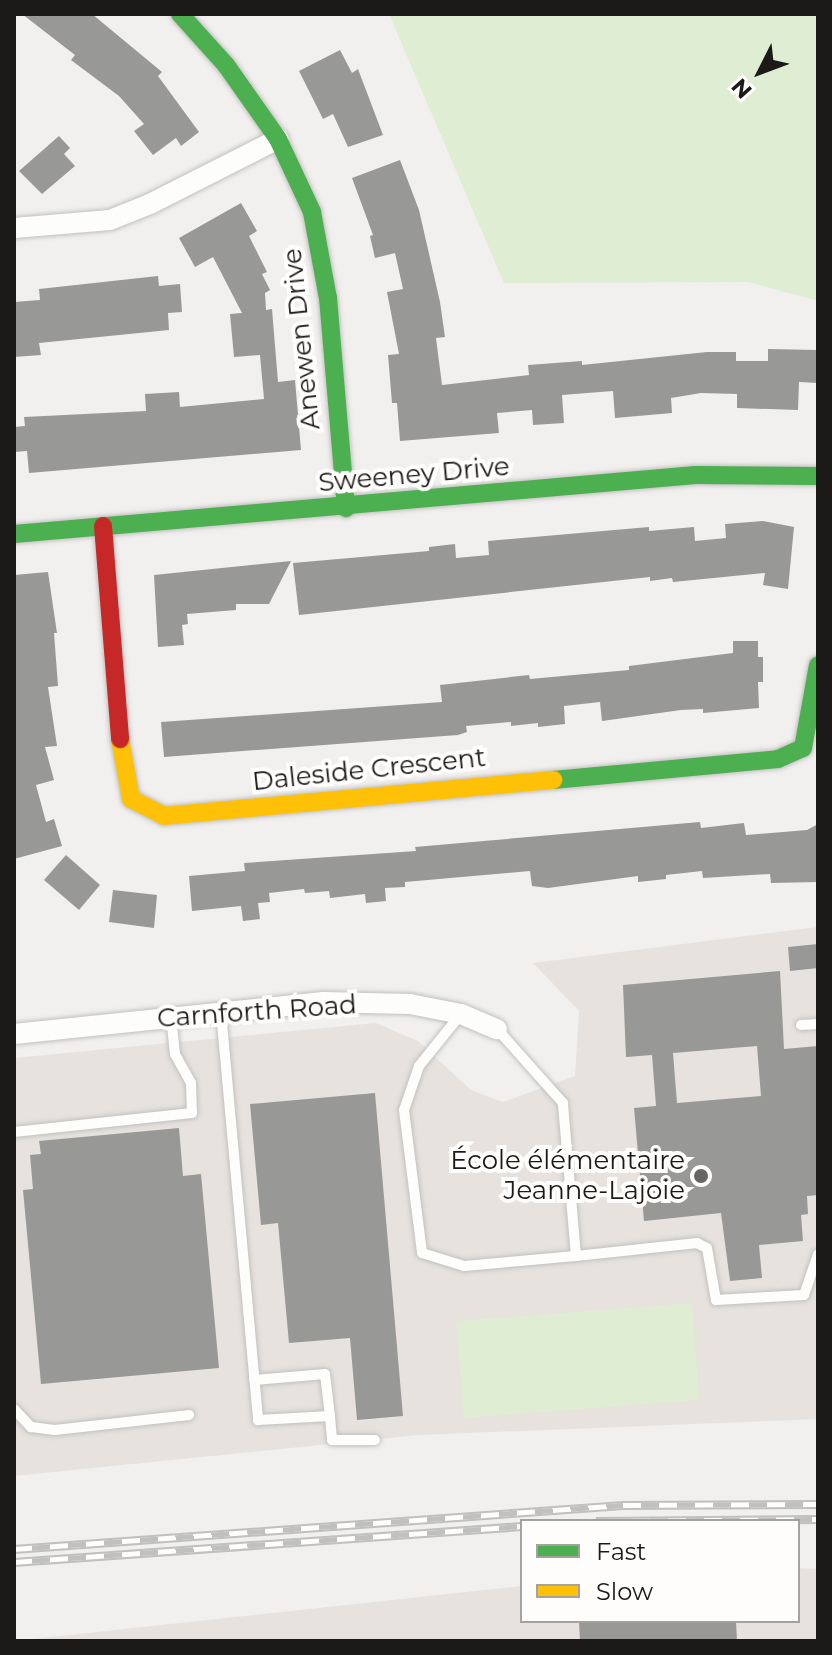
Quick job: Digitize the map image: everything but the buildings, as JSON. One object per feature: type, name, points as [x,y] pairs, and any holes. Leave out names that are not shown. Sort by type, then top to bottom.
[{"type":"street","name":"Anewen Drive","points":[[180,14],[226,65],[278,139],[312,212],[323,269],[346,508]]},
{"type":"street","points":[[14,228],[110,220],[150,204],[278,139]]},
{"type":"street","name":"Sweeney Drive","points":[[14,534],[346,508],[695,475],[818,476]]},
{"type":"street","name":"Daleside Crescent","points":[[103,526],[122,760],[131,799],[164,816],[778,759],[803,748],[818,665]]},
{"type":"street","name":"Carnforth Road","points":[[14,1034],[323,1002],[410,1004],[461,1014],[497,1029]]},
{"type":"lane","points":[[221,1012],[258,1420],[330,1416]]},
{"type":"lane","points":[[461,1014],[419,1066],[404,1110],[422,1253],[464,1266],[697,1243],[707,1248],[716,1300],[804,1295],[818,1254]]},
{"type":"lane","points":[[14,1132],[192,1113],[191,1083],[175,1054],[171,1018]]},
{"type":"lane","points":[[801,1025],[818,1024]]},
{"type":"lane","points":[[497,1029],[563,1103],[576,1256]]},
{"type":"lane","points":[[254,1380],[325,1374],[332,1440],[375,1440]]},
{"type":"lane","points":[[14,1409],[31,1427],[55,1430],[189,1415]]},
{"type":"shaded area","points":[[818,927],[818,1419],[419,1435],[14,1476],[14,1058],[376,1023],[418,1041],[471,1090],[503,1102],[575,1076],[579,1011],[533,963]]},
{"type":"shaded area","points":[[800,1568],[818,1569],[818,1641],[14,1641],[520,1586],[520,1623],[800,1623]]},
{"type":"green space","points":[[389,14],[818,14],[818,301],[748,282],[504,283]]},
{"type":"green space","points":[[692,1303],[699,1400],[464,1418],[456,1321]]},
{"type":"railway","points":[[14,1549],[623,1505],[818,1504]]},
{"type":"railway","points":[[800,1519],[818,1519]]},
{"type":"railway","points":[[14,1562],[520,1526]]},
{"type":"traffic: fast","points":[[180,14],[226,65],[278,139],[312,212],[328,298],[346,508]]},
{"type":"traffic: fast","points":[[14,534],[695,475],[818,476]]},
{"type":"traffic: fast","points":[[553,780],[778,759],[803,748],[818,665]]},
{"type":"traffic: slow","points":[[120,739],[131,799],[164,816],[553,780]]},
{"type":"traffic: jam","points":[[103,526],[120,739]]},
{"type":"place","name":"École élémentaire Jeanne-Lajoie","points":[[701,1176]]}]
